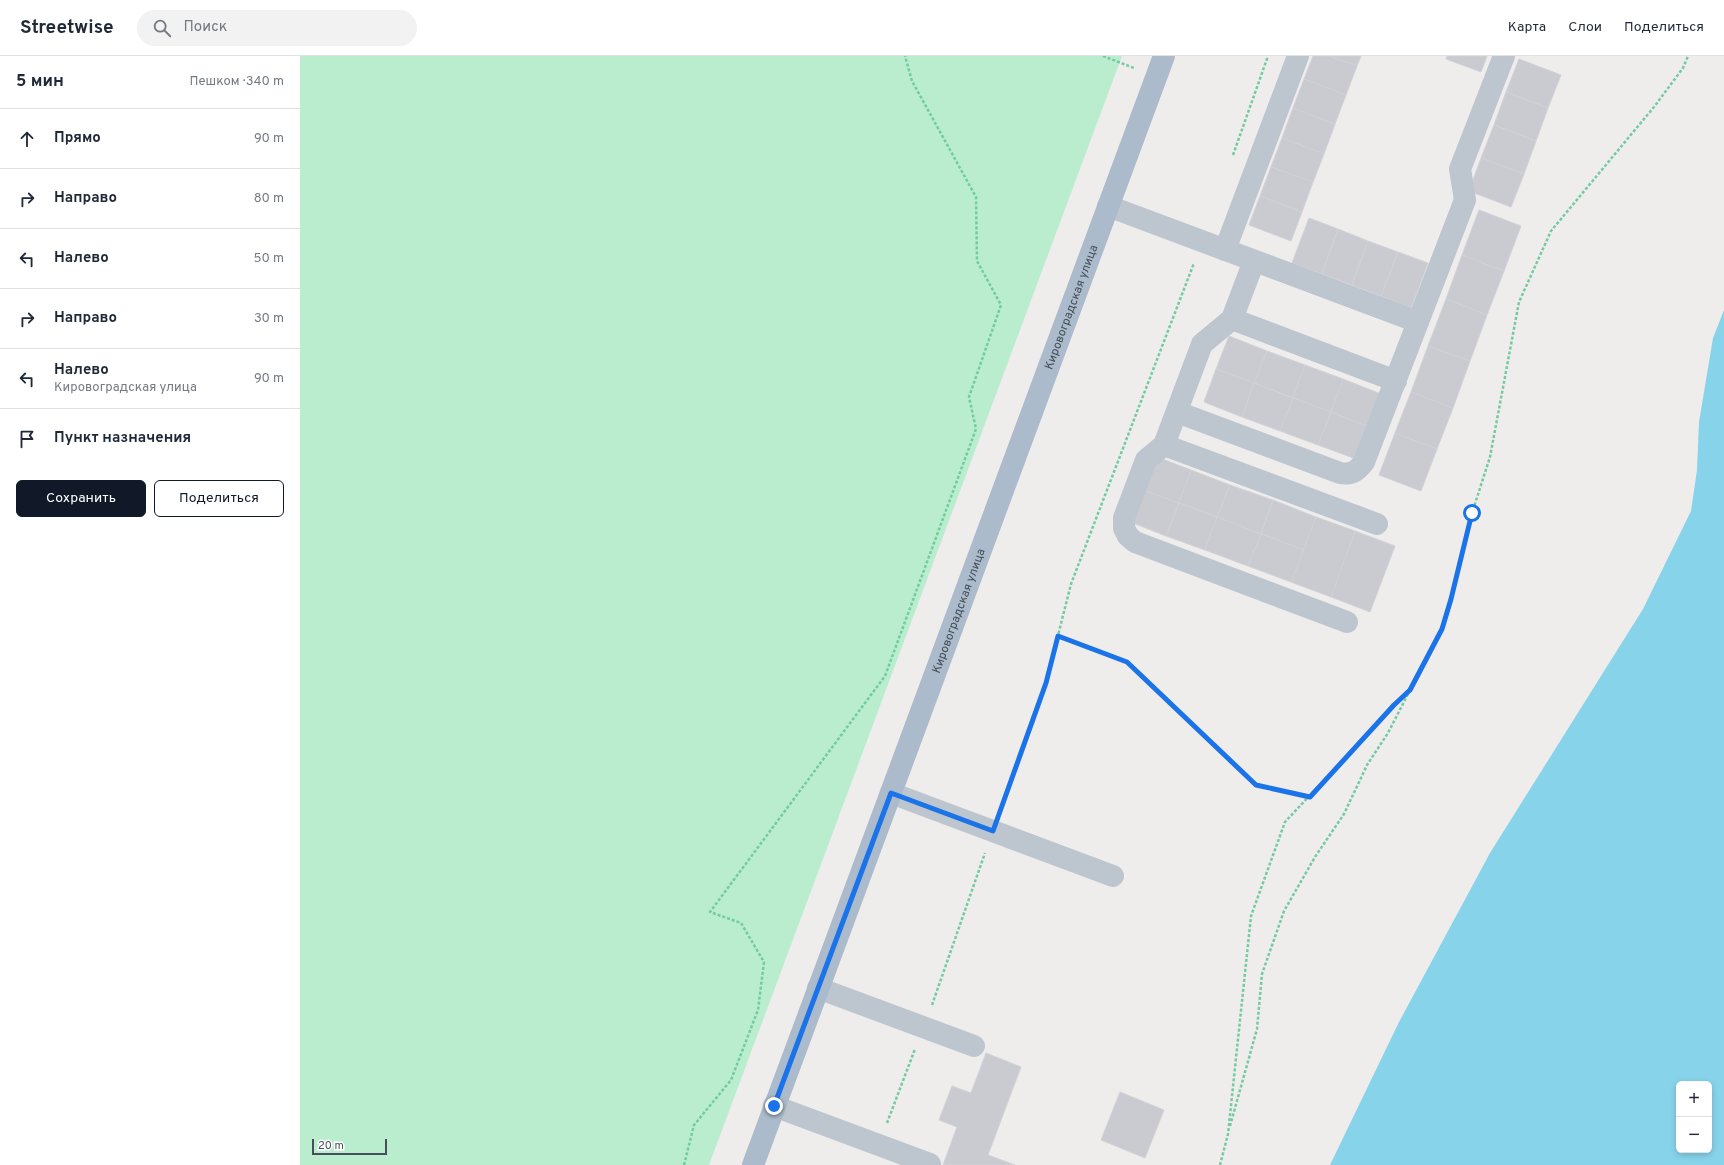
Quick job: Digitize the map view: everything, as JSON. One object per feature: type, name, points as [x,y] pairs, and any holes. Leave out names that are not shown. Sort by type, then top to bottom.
[{"type":"main road","name":"Кировоградская улица","points":[[752,1165],[1164,56]]},
{"type":"lane","points":[[1225,250],[1298,56]]},
{"type":"lane","points":[[1177,412],[1333,470],[1349,475],[1358,471],[1364,462],[1396,381],[1465,200],[1460,169],[1504,56]]},
{"type":"lane","points":[[1108,206],[1418,322]]},
{"type":"lane","points":[[1254,261],[1232,319],[1202,344],[1164,445],[1146,460],[1124,518],[1124,528],[1128,536],[1135,542],[1347,622]]},
{"type":"lane","points":[[1232,319],[1396,381]]},
{"type":"lane","points":[[1164,445],[1377,524]]},
{"type":"lane","points":[[891,793],[1113,876]]},
{"type":"lane","points":[[818,988],[974,1046]]},
{"type":"lane","points":[[774,1106],[930,1164]]},
{"type":"path","points":[[684,1165],[694,1125],[731,1080],[758,1010],[764,962],[741,923],[710,912],[885,676],[976,429],[969,397],[1001,305],[977,261],[976,197],[912,81],[905,56]]},
{"type":"path","points":[[1103,56],[1156,77]]},
{"type":"path","points":[[1231,160],[1268,56]]},
{"type":"path","points":[[1220,1165],[1258,1029],[1262,974],[1284,910],[1315,858],[1344,814],[1367,765],[1388,733],[1442,629],[1451,599],[1472,513],[1490,457],[1519,302],[1551,231],[1654,107],[1683,68],[1688,56]]},
{"type":"path","points":[[878,1145],[924,1027],[1046,683],[1071,584],[1202,241]]},
{"type":"path","points":[[1058,636],[1127,662],[1256,785],[1310,797]]},
{"type":"path","points":[[1228,1134],[1251,916],[1285,822],[1310,797],[1394,705],[1410,690]]},
{"type":"green space","points":[[300,56],[1122,56],[709,1165],[300,1165]]},
{"type":"water","points":[[1724,310],[1724,1165],[1330,1165],[1399,1022],[1490,853],[1643,609],[1691,511],[1697,470],[1699,422],[1713,338]]},
{"type":"building","points":[[1313,56],[1330,56],[1357,66],[1346,95],[1304,79]]},
{"type":"building","points":[[1330,56],[1361,56],[1357,66]]},
{"type":"building","points":[[1447,56],[1487,56],[1481,72],[1446,59]]},
{"type":"building","points":[[1519,59],[1561,75],[1548,108],[1506,92]]},
{"type":"building","points":[[1304,79],[1346,95],[1335,124],[1293,108]]},
{"type":"building","points":[[1506,92],[1548,108],[1536,141],[1494,125]]},
{"type":"building","points":[[1293,108],[1335,124],[1324,154],[1282,138]]},
{"type":"building","points":[[1494,125],[1536,141],[1524,174],[1481,158]]},
{"type":"building","points":[[1282,138],[1324,154],[1313,182],[1271,167]]},
{"type":"building","points":[[1481,158],[1524,174],[1511,207],[1469,191]]},
{"type":"building","points":[[1271,167],[1313,182],[1302,212],[1260,196]]},
{"type":"building","points":[[1260,196],[1302,212],[1291,241],[1249,225]]},
{"type":"building","points":[[1479,210],[1521,226],[1504,271],[1462,255]]},
{"type":"building","points":[[1309,218],[1338,229],[1322,274],[1292,263]]},
{"type":"building","points":[[1338,229],[1368,241],[1352,285],[1322,274]]},
{"type":"building","points":[[1368,241],[1398,252],[1381,296],[1352,285]]},
{"type":"building","points":[[1398,252],[1428,263],[1411,308],[1381,296]]},
{"type":"building","points":[[1462,255],[1504,271],[1487,315],[1446,299]]},
{"type":"building","points":[[1446,299],[1487,315],[1470,361],[1428,346]]},
{"type":"building","points":[[1229,336],[1267,351],[1254,383],[1216,369]]},
{"type":"building","points":[[1428,346],[1470,361],[1453,408],[1411,392]]},
{"type":"building","points":[[1267,351],[1305,365],[1293,398],[1254,383]]},
{"type":"building","points":[[1305,365],[1343,379],[1331,412],[1293,398]]},
{"type":"building","points":[[1216,369],[1254,383],[1242,417],[1204,402]]},
{"type":"building","points":[[1343,379],[1381,394],[1369,427],[1331,412]]},
{"type":"building","points":[[1254,383],[1293,398],[1280,431],[1242,417]]},
{"type":"building","points":[[1411,392],[1453,408],[1437,449],[1395,433]]},
{"type":"building","points":[[1293,398],[1331,412],[1318,445],[1280,431]]},
{"type":"building","points":[[1331,412],[1369,427],[1356,459],[1318,445]]},
{"type":"building","points":[[1395,433],[1437,449],[1421,491],[1379,475]]},
{"type":"building","points":[[1152,455],[1191,470],[1179,503],[1140,489]]},
{"type":"building","points":[[1191,470],[1230,485],[1217,517],[1179,503]]},
{"type":"building","points":[[1230,485],[1273,500],[1261,534],[1217,517]]},
{"type":"building","points":[[1140,489],[1179,503],[1166,536],[1128,521]]},
{"type":"building","points":[[1273,500],[1316,517],[1304,550],[1261,534]]},
{"type":"building","points":[[1179,503],[1217,517],[1205,550],[1166,536]]},
{"type":"building","points":[[1217,517],[1261,534],[1248,566],[1205,550]]},
{"type":"building","points":[[1316,517],[1355,531],[1331,597],[1291,582]]},
{"type":"building","points":[[1355,531],[1395,546],[1370,612],[1331,597]]},
{"type":"building","points":[[1261,534],[1304,550],[1291,582],[1248,566]]},
{"type":"building","points":[[986,1053],[1021,1067],[988,1155],[1015,1165],[943,1165],[957,1127],[939,1120],[952,1086],[971,1093]]},
{"type":"building","points":[[1120,1092],[1164,1110],[1145,1158],[1101,1140]]},
{"type":"route","points":[[774,1106],[891,793],[993,831],[1046,683],[1058,636],[1127,662],[1256,785],[1310,797],[1394,705],[1410,690],[1442,629],[1451,599],[1472,513]]}]
